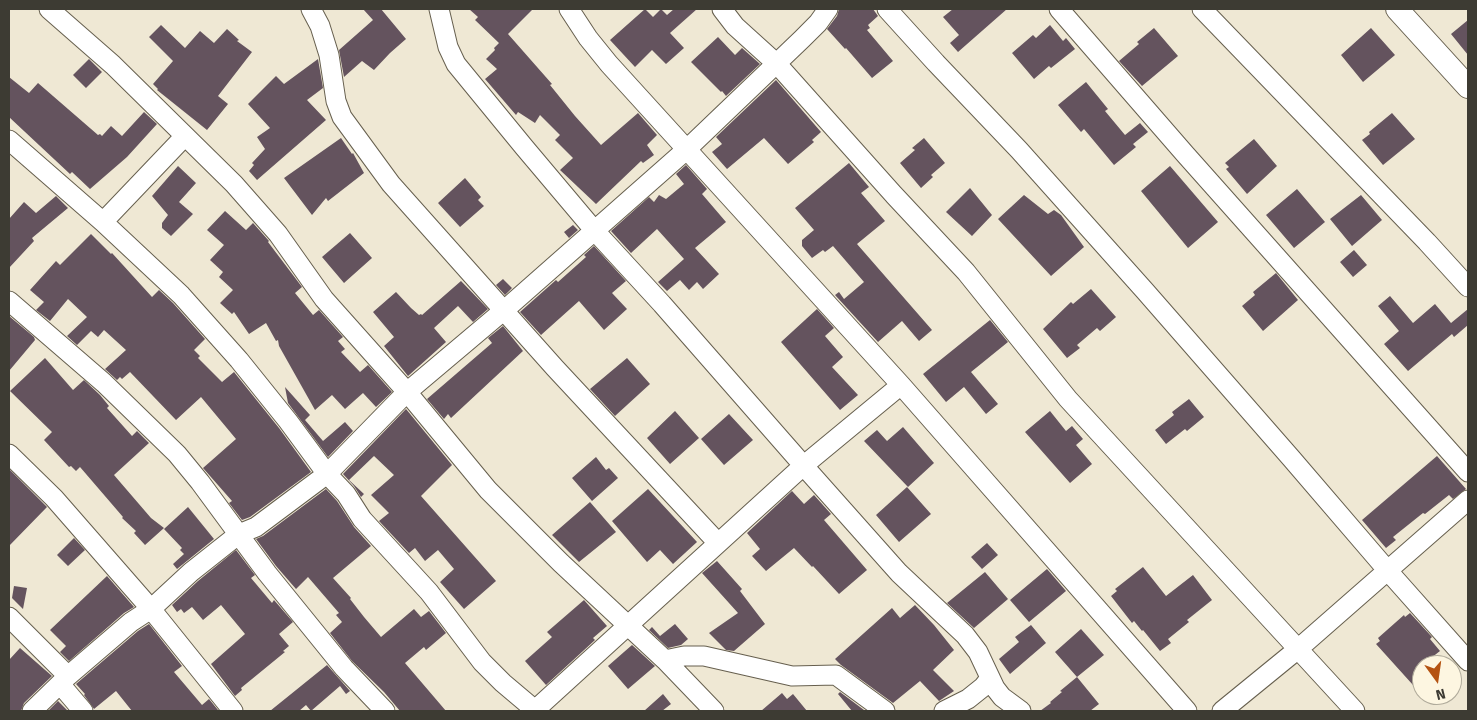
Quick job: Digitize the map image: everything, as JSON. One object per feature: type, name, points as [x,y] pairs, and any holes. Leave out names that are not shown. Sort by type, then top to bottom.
[{"type":"street","points":[[49,9],[113,65],[234,184],[272,227],[324,299],[407,392],[488,490],[561,563],[665,660],[714,711]]},
{"type":"street","points":[[312,9],[320,26],[329,55],[336,101],[342,117],[398,192],[504,311],[718,543]]},
{"type":"street","points":[[439,9],[448,47],[456,64],[524,147],[594,230],[662,304],[803,466],[899,572],[965,635],[978,652],[995,688],[1002,697],[1021,711]]},
{"type":"street","points":[[569,9],[588,38],[609,64],[901,385],[1187,711]]},
{"type":"street","points":[[722,9],[735,26],[777,64],[894,195],[966,272],[1068,399],[1355,711]]},
{"type":"street","points":[[32,711],[64,680],[131,622],[151,609],[191,572],[239,534],[256,527],[327,474],[407,392],[504,311],[686,150],[777,64],[818,23],[828,9]]},
{"type":"street","points":[[887,9],[1013,143],[1468,661]]},
{"type":"street","points":[[1059,9],[1185,154],[1468,472]]},
{"type":"street","points":[[1202,9],[1427,242],[1468,288]]},
{"type":"street","points":[[1397,9],[1468,88]]},
{"type":"street","points":[[103,222],[186,136]]},
{"type":"street","points":[[9,140],[103,222],[181,295],[239,360],[288,421],[327,474],[346,494],[362,519],[429,592],[482,662],[503,683],[536,710],[803,466],[901,385]]},
{"type":"street","points":[[9,301],[104,383],[176,454],[200,482],[267,574],[344,668],[385,711]]},
{"type":"street","points":[[9,454],[54,498],[151,609],[233,711]]},
{"type":"street","points":[[1222,711],[1298,649],[1468,500]]},
{"type":"street","points":[[9,617],[64,680],[83,711]]},
{"type":"street","points":[[665,660],[684,656],[704,656],[792,676],[836,675],[885,711]]},
{"type":"street","points":[[944,711],[968,699],[983,687],[990,678]]},
{"type":"building","points":[[363,9],[381,9],[406,39],[374,70],[362,61],[344,77],[339,50],[373,20]]},
{"type":"building","points":[[469,9],[533,9],[508,34],[552,84],[550,85],[575,116],[601,145],[638,113],[657,135],[647,145],[654,155],[643,163],[641,161],[596,204],[560,170],[573,158],[555,140],[560,135],[540,115],[535,123],[518,112],[516,115],[485,79],[497,69],[486,59],[499,43],[475,20],[478,17]]},
{"type":"building","points":[[645,9],[653,17],[661,9],[667,15],[674,9],[697,9],[670,33],[684,48],[666,64],[652,50],[635,67],[610,40]]},
{"type":"building","points":[[839,9],[873,9],[878,16],[868,25],[870,28],[867,30],[893,61],[872,78],[827,29],[837,16]]},
{"type":"building","points":[[953,9],[1007,9],[958,52],[950,43],[959,35],[943,17]]},
{"type":"building","points":[[1468,20],[1468,55],[1451,34]]},
{"type":"building","points":[[161,25],[185,48],[200,31],[214,43],[227,29],[239,40],[237,41],[252,52],[218,96],[228,104],[207,130],[157,90],[153,84],[173,61],[149,37]]},
{"type":"building","points":[[1050,25],[1063,41],[1066,38],[1075,49],[1051,68],[1049,66],[1034,79],[1012,53],[1033,35],[1036,38]]},
{"type":"building","points":[[1154,28],[1178,56],[1142,86],[1119,61]]},
{"type":"building","points":[[1371,28],[1395,55],[1363,82],[1341,55]]},
{"type":"building","points":[[718,37],[735,55],[742,48],[760,64],[726,96],[691,62]]},
{"type":"building","points":[[89,59],[102,72],[86,88],[73,75]]},
{"type":"building","points":[[318,59],[323,88],[307,100],[326,120],[257,180],[249,171],[254,165],[252,163],[265,149],[257,137],[270,128],[248,104],[276,76],[284,84]]},
{"type":"building","points":[[9,77],[29,93],[38,83],[98,135],[102,136],[111,126],[122,136],[144,112],[157,124],[127,157],[90,189],[72,172],[70,174],[9,117]]},
{"type":"building","points":[[776,80],[821,132],[812,140],[814,142],[788,164],[764,138],[727,169],[712,152],[722,144],[716,137]]},
{"type":"building","points":[[1086,82],[1108,109],[1105,111],[1125,135],[1140,123],[1148,132],[1133,144],[1136,147],[1114,165],[1084,129],[1081,132],[1058,105]]},
{"type":"building","points":[[1392,113],[1415,139],[1383,165],[1362,140]]},
{"type":"building","points":[[341,138],[353,153],[364,173],[328,201],[326,198],[312,215],[284,178]]},
{"type":"building","points":[[924,138],[945,163],[931,175],[933,177],[921,188],[900,163],[915,150],[912,148]]},
{"type":"building","points":[[1254,139],[1277,166],[1247,194],[1226,169],[1229,167],[1225,163]]},
{"type":"building","points":[[849,163],[869,187],[861,193],[885,221],[857,244],[932,330],[919,341],[902,321],[878,342],[835,295],[839,292],[844,299],[864,282],[833,246],[812,258],[802,246],[802,240],[814,230],[795,208]]},
{"type":"building","points":[[686,165],[707,189],[702,194],[726,222],[695,248],[719,274],[703,289],[697,282],[689,290],[680,280],[667,291],[658,282],[684,259],[657,229],[631,253],[611,231],[649,197],[654,202],[659,195],[666,199],[684,184],[676,174]]},
{"type":"building","points":[[178,166],[196,183],[179,202],[193,214],[171,236],[162,228],[162,223],[168,215],[152,196]]},
{"type":"building","points":[[1170,166],[1218,222],[1188,248],[1141,191]]},
{"type":"building","points":[[465,178],[481,197],[478,200],[484,206],[460,227],[438,203]]},
{"type":"building","points":[[970,188],[992,215],[972,236],[946,212]]},
{"type":"building","points":[[1297,189],[1325,222],[1294,248],[1266,215]]},
{"type":"building","points":[[1024,195],[1048,214],[1054,210],[1061,215],[1084,247],[1051,276],[998,219]]},
{"type":"building","points":[[1361,195],[1382,220],[1352,246],[1330,219]]},
{"type":"building","points":[[56,196],[68,208],[32,238],[34,241],[9,268],[9,219],[24,202],[36,213]]},
{"type":"building","points":[[225,211],[246,230],[253,223],[269,241],[302,287],[295,293],[313,315],[319,310],[343,337],[338,341],[345,349],[341,352],[360,372],[368,365],[392,392],[376,407],[363,393],[345,409],[332,395],[315,410],[279,346],[278,340],[276,341],[266,323],[249,334],[234,312],[232,314],[220,303],[233,290],[219,277],[223,272],[210,260],[224,245],[207,230]]},
{"type":"building","points":[[573,225],[578,230],[569,238],[564,232]]},
{"type":"building","points":[[350,233],[372,258],[344,283],[322,257]]},
{"type":"building","points":[[91,234],[112,253],[152,297],[159,290],[173,303],[205,339],[194,350],[200,356],[198,358],[222,382],[234,372],[311,472],[250,517],[242,520],[229,503],[232,501],[203,468],[236,439],[201,397],[176,420],[130,372],[122,379],[120,377],[117,380],[105,369],[126,350],[104,330],[98,337],[91,331],[77,345],[67,336],[87,317],[68,299],[50,321],[36,310],[44,302],[30,290],[56,261],[60,265]]},
{"type":"building","points":[[594,246],[626,281],[612,293],[627,309],[604,330],[579,301],[541,335],[520,312],[556,280],[558,282],[586,257],[584,255]]},
{"type":"building","points":[[1354,250],[1367,265],[1353,277],[1340,262]]},
{"type":"building","points":[[1276,273],[1298,300],[1263,331],[1242,306],[1255,295],[1253,292]]},
{"type":"building","points":[[503,279],[512,288],[505,295],[496,285]]},
{"type":"building","points":[[461,281],[488,309],[473,322],[458,306],[434,328],[446,342],[408,376],[384,346],[394,337],[373,312],[396,292],[411,308],[419,315],[422,315]]},
{"type":"building","points":[[1091,289],[1116,317],[1100,331],[1097,328],[1077,345],[1080,348],[1067,358],[1043,329],[1071,302],[1073,304]]},
{"type":"building","points":[[1390,296],[1413,323],[1435,304],[1451,323],[1468,309],[1468,325],[1454,337],[1452,334],[1408,371],[1384,344],[1399,331],[1378,306]]},
{"type":"building","points":[[817,309],[834,328],[825,336],[843,357],[832,367],[858,395],[840,410],[781,342]]},
{"type":"building","points":[[9,316],[34,337],[35,340],[9,371]]},
{"type":"building","points":[[990,320],[1008,342],[971,372],[998,404],[986,414],[964,387],[946,402],[923,374]]},
{"type":"building","points":[[503,326],[523,351],[451,418],[448,414],[444,419],[427,399],[492,343],[488,338]]},
{"type":"building","points":[[45,358],[73,390],[84,380],[100,395],[109,406],[107,408],[132,436],[137,431],[149,443],[114,475],[151,518],[164,528],[145,545],[134,533],[136,531],[122,518],[80,467],[76,471],[71,466],[69,467],[44,440],[52,432],[10,391]]},
{"type":"building","points":[[627,358],[650,384],[615,416],[590,389]]},
{"type":"building","points":[[285,387],[310,415],[305,420],[323,441],[345,422],[353,431],[328,457],[288,403]]},
{"type":"building","points":[[1189,399],[1204,417],[1187,431],[1185,429],[1166,444],[1155,430],[1174,415],[1172,412]]},
{"type":"building","points":[[406,409],[452,465],[421,496],[496,581],[464,609],[440,582],[454,569],[438,550],[425,561],[415,548],[409,553],[379,521],[389,513],[371,495],[394,475],[374,456],[349,480],[364,494],[361,497],[343,474]]},
{"type":"building","points":[[675,411],[699,438],[670,464],[647,438]]},
{"type":"building","points":[[1050,411],[1066,431],[1072,426],[1083,439],[1076,445],[1092,464],[1070,483],[1025,432]]},
{"type":"building","points":[[729,414],[753,440],[724,465],[701,439]]},
{"type":"building","points":[[903,427],[934,463],[908,487],[864,441],[877,430],[887,441]]},
{"type":"building","points":[[1437,456],[1466,489],[1453,499],[1449,495],[1425,514],[1423,513],[1393,537],[1396,540],[1386,548],[1362,520]]},
{"type":"building","points":[[596,457],[606,470],[609,468],[618,478],[592,501],[572,478]]},
{"type":"building","points":[[9,469],[47,507],[9,546]]},
{"type":"building","points":[[907,487],[931,514],[899,542],[876,515]]},
{"type":"building","points":[[326,489],[337,501],[354,527],[371,546],[333,578],[351,598],[364,617],[381,637],[414,609],[421,617],[429,611],[446,633],[426,650],[424,647],[405,663],[446,711],[400,711],[384,692],[352,661],[330,633],[342,622],[336,615],[339,613],[308,577],[296,589],[256,539],[263,536]]},
{"type":"building","points":[[648,489],[697,542],[673,564],[660,550],[647,562],[612,521]]},
{"type":"building","points":[[792,491],[804,504],[814,495],[831,514],[824,520],[867,570],[839,594],[794,548],[766,571],[752,556],[760,549],[747,533]]},
{"type":"building","points":[[590,502],[616,532],[579,562],[552,535]]},
{"type":"building","points":[[188,507],[214,539],[177,569],[173,564],[184,554],[180,550],[182,548],[164,529]]},
{"type":"building","points":[[74,538],[85,550],[68,566],[57,555]]},
{"type":"building","points":[[987,543],[998,555],[982,569],[971,557]]},
{"type":"building","points":[[236,550],[255,575],[251,578],[272,603],[274,600],[293,622],[279,634],[289,646],[283,651],[285,652],[241,688],[242,690],[235,696],[211,664],[245,634],[221,605],[203,620],[192,607],[184,613],[181,609],[177,612],[172,605]]},
{"type":"building","points":[[717,561],[742,589],[740,591],[765,624],[734,651],[726,650],[709,633],[738,613],[702,573]]},
{"type":"building","points":[[1143,567],[1166,596],[1193,575],[1212,600],[1187,620],[1189,622],[1168,639],[1171,643],[1160,651],[1134,621],[1132,623],[1111,596],[1117,591],[1115,589]]},
{"type":"building","points":[[1047,569],[1066,591],[1029,622],[1010,600]]},
{"type":"building","points":[[985,572],[1008,599],[974,628],[947,603]]},
{"type":"building","points":[[107,576],[134,607],[124,613],[69,661],[60,652],[66,646],[50,630]]},
{"type":"building","points":[[14,586],[27,588],[23,609],[12,598]]},
{"type":"building","points":[[584,600],[607,626],[593,638],[595,640],[546,685],[525,661],[552,637],[547,632]]},
{"type":"building","points":[[915,605],[954,650],[933,670],[954,691],[939,701],[920,681],[893,703],[835,659],[892,608],[900,618]]},
{"type":"building","points":[[1410,613],[1432,637],[1430,639],[1440,651],[1435,655],[1412,655],[1412,684],[1376,644],[1380,641],[1378,638],[1404,615],[1405,617]]},
{"type":"building","points":[[149,624],[182,666],[174,672],[202,705],[209,699],[218,710],[132,711],[116,691],[94,709],[76,684],[138,631]]},
{"type":"building","points":[[675,624],[688,639],[681,645],[668,648],[649,630],[652,627],[660,636]]},
{"type":"building","points":[[1031,625],[1046,643],[1010,674],[999,659],[1019,642],[1015,637]]},
{"type":"building","points":[[1081,629],[1104,655],[1077,677],[1055,652]]},
{"type":"building","points":[[632,645],[655,666],[628,689],[608,666]]},
{"type":"building","points":[[20,648],[52,676],[24,703],[21,711],[9,711],[9,660]]},
{"type":"building","points":[[327,665],[350,691],[346,694],[340,686],[311,711],[306,705],[299,711],[270,711]]},
{"type":"building","points":[[1077,677],[1099,704],[1090,711],[1040,711],[1051,703],[1062,692],[1060,691]]},
{"type":"building","points":[[840,692],[864,710],[852,711],[838,694]]},
{"type":"building","points":[[782,693],[787,699],[793,694],[807,711],[761,711]]},
{"type":"building","points":[[663,694],[671,704],[662,711],[644,711]]},
{"type":"building","points":[[58,701],[68,711],[48,711]]}]
